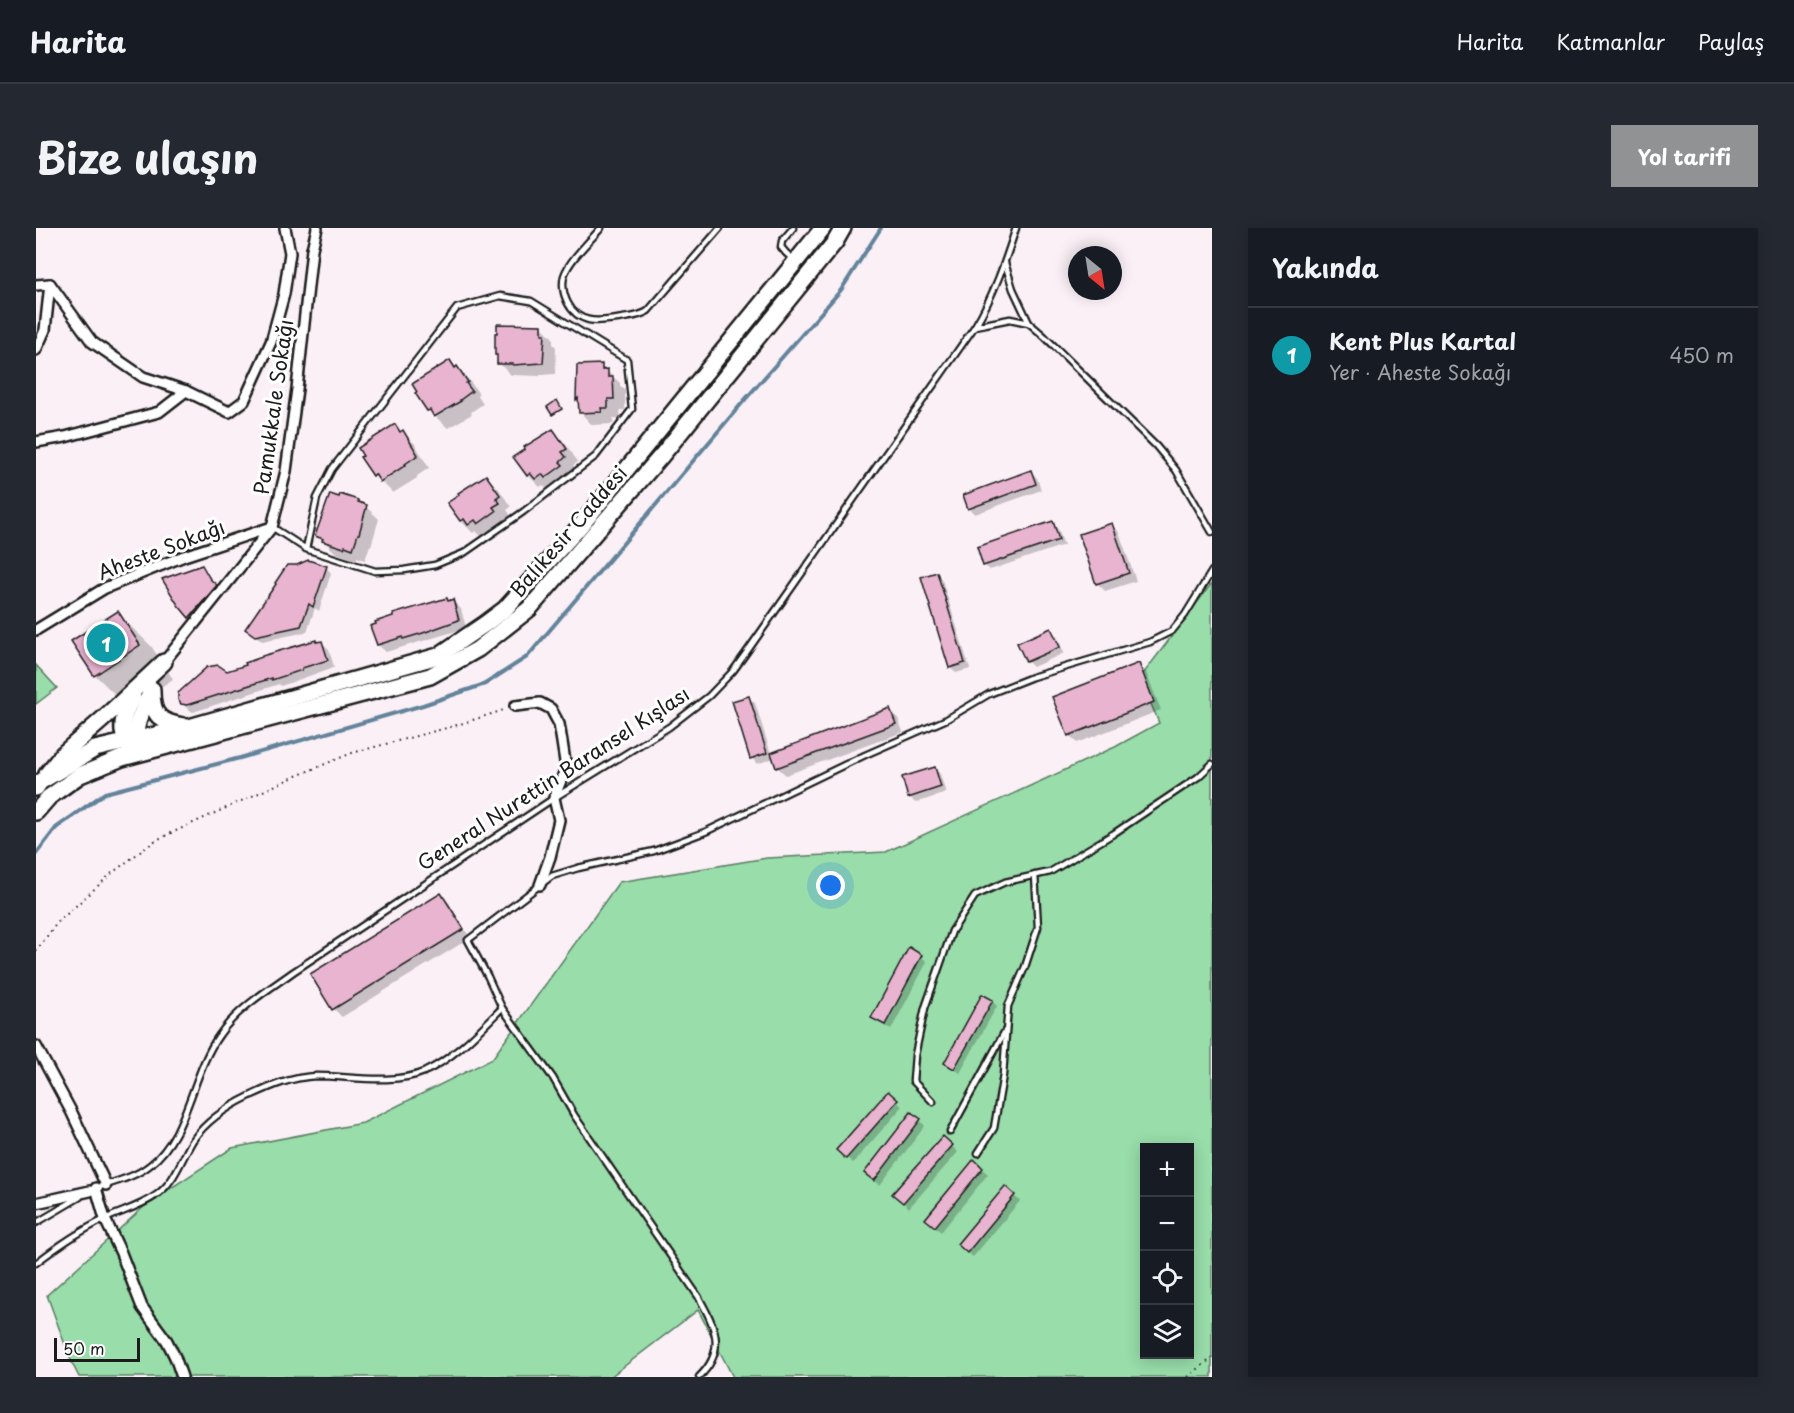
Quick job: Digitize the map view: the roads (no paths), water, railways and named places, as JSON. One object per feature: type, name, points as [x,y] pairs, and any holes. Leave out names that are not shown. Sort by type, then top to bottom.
[{"type":"main road","name":"Balıkesir Caddesi","points":[[133,746],[189,727],[438,656],[505,609],[583,523],[823,228]]},
{"type":"main road","name":"Balıkesir Caddesi","points":[[36,812],[42,789],[95,750],[133,746],[430,676],[478,649],[529,609],[545,591],[662,455],[835,242],[843,228]]},
{"type":"main road","points":[[42,789],[63,754],[145,688],[164,662]]},
{"type":"main road","points":[[133,746],[145,688]]},
{"type":"main road","points":[[145,688],[160,718],[169,723],[189,727]]},
{"type":"street","points":[[50,284],[92,342],[143,377],[186,391],[229,412],[244,401],[272,342],[284,294],[290,254],[285,228]]},
{"type":"street","name":"Pamukkale Sokağı","points":[[164,662],[272,527],[286,471],[312,249],[317,228]]},
{"type":"street","points":[[36,285],[50,284]]},
{"type":"street","points":[[36,350],[45,330],[50,284]]},
{"type":"street","points":[[36,442],[65,437],[159,412],[186,391]]},
{"type":"street","name":"Aheste Sokağı","points":[[36,630],[105,588],[184,556],[272,527]]},
{"type":"street","points":[[515,706],[540,703],[551,710],[559,724],[566,768],[554,798],[559,820],[540,885]]},
{"type":"street","points":[[36,1046],[72,1113],[106,1185]]},
{"type":"street","points":[[93,1190],[142,1307],[167,1341],[182,1377]]},
{"type":"street","name":"General Nurettin Baransel Kışlası","points":[[36,1203],[93,1190]]},
{"type":"lane","points":[[601,228],[568,267],[564,279],[564,292],[569,306],[582,318],[595,321],[637,316],[648,311],[720,228]]},
{"type":"lane","points":[[793,228],[782,241],[781,247],[797,262]]},
{"type":"lane","name":"General Nurettin Baransel Kışlası","points":[[36,1223],[93,1190],[131,1177],[150,1165],[165,1150],[176,1132],[210,1049],[236,1015],[293,972],[554,798],[669,727],[721,684],[746,653],[975,326],[1005,263],[1016,228]]},
{"type":"lane","points":[[1005,263],[1013,289],[1029,323],[1156,446],[1176,470],[1212,531]]},
{"type":"lane","points":[[272,527],[306,549],[375,570],[404,570],[435,565],[464,553],[523,512],[596,456],[632,409],[627,360],[531,301],[500,296],[457,308],[332,469],[317,498],[306,549]]},
{"type":"lane","points":[[975,326],[1010,319],[1029,323]]},
{"type":"lane","points":[[699,1377],[705,1372],[713,1358],[717,1340],[713,1323],[698,1296],[574,1115],[553,1078],[502,1008],[468,940],[552,876],[654,850],[705,832],[948,719],[989,694],[1062,668],[1149,642],[1172,631],[1185,615],[1212,571]]},
{"type":"lane","points":[[933,1102],[913,1081],[915,1055],[925,1008],[952,931],[975,896],[1005,882],[1050,872],[1113,834],[1198,777],[1212,765]]},
{"type":"lane","points":[[978,1153],[994,1128],[1003,1075],[1008,1006],[1025,967],[1038,927],[1035,875]]},
{"type":"lane","points":[[36,1263],[65,1241],[105,1219],[155,1197],[164,1190],[203,1127],[247,1097],[291,1079],[314,1076],[408,1077],[425,1071],[461,1047],[502,1008]]},
{"type":"lane","points":[[950,1132],[1007,1029]]},
{"type":"waterway","points":[[36,854],[56,828],[105,793],[240,758],[423,705],[485,684],[527,657],[841,290],[881,228]]},
{"type":"place","name":"Kent Plus Kartal","points":[[106,643]]}]
